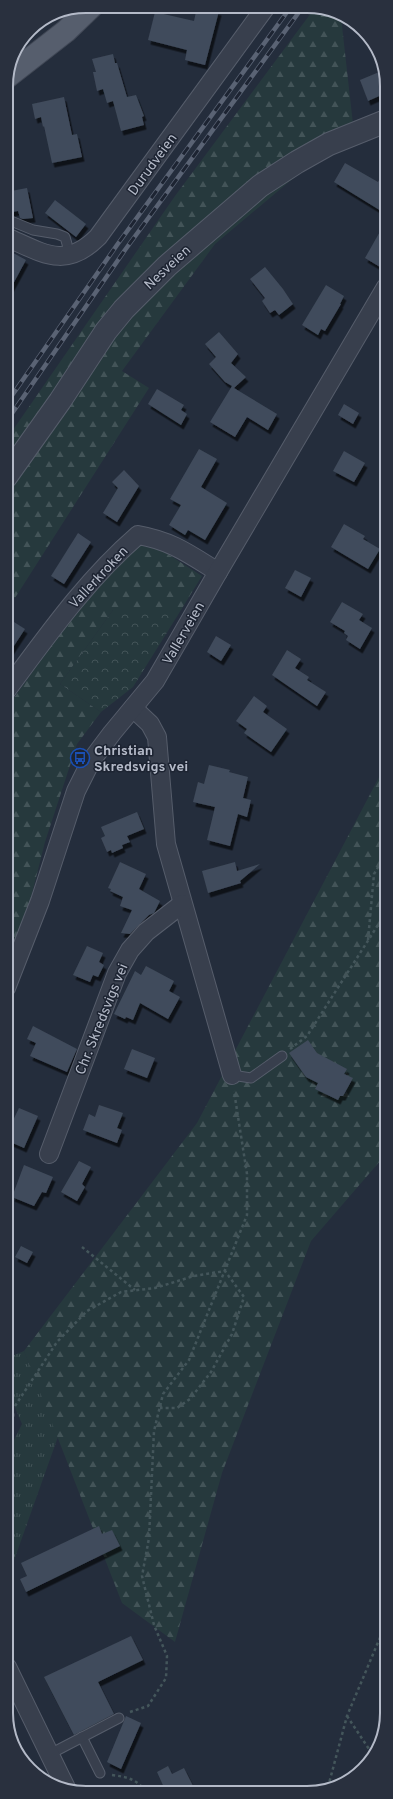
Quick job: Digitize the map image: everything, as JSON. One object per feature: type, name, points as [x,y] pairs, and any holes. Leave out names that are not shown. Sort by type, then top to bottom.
[{"type":"main road","points":[[15,71],[66,31],[85,13]]},
{"type":"main road","points":[[25,46],[76,14]]},
{"type":"street","name":"Durudveien","points":[[13,240],[55,256],[75,255],[87,248],[98,237],[261,13]]},
{"type":"street","name":"Nesveien","points":[[13,467],[60,401],[106,331],[124,309],[167,266],[260,186],[297,162],[329,144],[380,123]]},
{"type":"street","name":"Vallerveien","points":[[13,970],[40,901],[76,791],[91,761],[112,732],[155,681],[380,297]]},
{"type":"street","name":"Vallerkroken","points":[[13,682],[59,620],[95,576],[138,535],[159,539],[178,547],[218,572]]},
{"type":"street","points":[[133,708],[150,724],[157,737],[161,801],[166,844],[232,1075]]},
{"type":"street","name":"Chr. Skredsvigs vei","points":[[49,1154],[117,973],[130,950],[146,932],[182,904]]},
{"type":"street","points":[[13,1679],[63,1782]]},
{"type":"lane","points":[[13,222],[33,230],[57,234],[64,237],[69,255]]},
{"type":"lane","points":[[232,1075],[251,1078],[282,1056]]},
{"type":"lane","points":[[50,1754],[119,1718]]},
{"type":"lane","points":[[82,1737],[100,1773]]},
{"type":"path","points":[[368,941],[374,874],[380,864]]},
{"type":"path","points":[[282,1056],[307,1036],[380,923]]},
{"type":"path","points":[[119,1718],[148,1706],[166,1678],[167,1656],[154,1625],[142,1576],[149,1538],[154,1431],[163,1394],[189,1360],[247,1215],[247,1174],[232,1075]]},
{"type":"path","points":[[82,1247],[136,1291]]},
{"type":"path","points":[[13,1409],[57,1342],[87,1311],[121,1292],[155,1288],[194,1276],[224,1271]]},
{"type":"path","points":[[160,1408],[177,1408],[190,1399],[211,1372],[232,1334],[244,1297],[224,1271]]},
{"type":"path","points":[[329,1782],[347,1716],[380,1638]]},
{"type":"path","points":[[347,1716],[370,1750]]},
{"type":"path","points":[[100,1773],[127,1777],[139,1782],[142,1786]]},
{"type":"green space","points":[[311,13],[321,14],[342,22],[355,142],[321,155],[215,244],[122,371],[149,388],[15,598],[13,597],[13,430],[175,196]]},
{"type":"green space","points":[[139,545],[163,551],[202,576],[181,610],[113,610],[60,684],[101,712],[77,744],[45,842],[20,941],[13,957],[13,699],[103,573]]},
{"type":"green space","points":[[113,610],[181,610],[133,687],[101,712],[60,684]]},
{"type":"green space","points":[[380,775],[380,1161],[311,1241],[222,1473],[175,1642],[122,1603],[24,1351],[197,1123]]},
{"type":"green space","points":[[24,1351],[59,1434],[13,1563],[13,1442],[22,1424],[13,1403],[13,1356]]},
{"type":"building","points":[[155,13],[194,21],[196,13],[218,13],[205,65],[185,60],[187,50],[148,40]]},
{"type":"building","points":[[113,54],[127,97],[136,95],[144,116],[142,117],[144,125],[121,131],[113,101],[107,103],[103,89],[97,91],[93,72],[96,72],[92,59]]},
{"type":"building","points":[[378,72],[380,96],[368,101],[360,80]]},
{"type":"building","points":[[64,97],[72,135],[77,134],[82,157],[52,163],[41,117],[35,119],[32,104]]},
{"type":"building","points":[[345,163],[378,182],[380,178],[380,210],[334,182]]},
{"type":"building","points":[[27,188],[33,218],[23,219],[20,218],[18,211],[13,212],[13,191]]},
{"type":"building","points":[[55,200],[86,224],[76,237],[45,213]]},
{"type":"building","points":[[380,232],[380,267],[365,258]]},
{"type":"building","points":[[13,253],[26,260],[13,284]]},
{"type":"building","points":[[265,267],[293,304],[279,315],[275,310],[270,313],[262,301],[265,298],[250,279]]},
{"type":"building","points":[[326,285],[344,296],[325,331],[321,329],[318,335],[302,325]]},
{"type":"building","points":[[219,332],[238,354],[231,363],[246,377],[234,388],[277,414],[268,430],[247,417],[235,437],[210,422],[232,386],[225,382],[209,364],[216,357],[205,344]]},
{"type":"building","points":[[157,389],[184,405],[181,410],[187,414],[181,425],[148,404]]},
{"type":"building","points":[[344,404],[359,413],[353,424],[338,415]]},
{"type":"building","points":[[199,449],[217,459],[201,487],[227,503],[205,540],[188,530],[185,535],[169,525],[181,505],[170,499]]},
{"type":"building","points":[[344,451],[365,463],[354,482],[333,471]]},
{"type":"building","points":[[124,470],[139,486],[117,522],[103,513],[118,488],[112,482]]},
{"type":"building","points":[[344,524],[365,536],[363,539],[380,549],[368,569],[331,547]]},
{"type":"building","points":[[78,533],[91,542],[64,584],[51,576]]},
{"type":"building","points":[[295,570],[311,578],[301,597],[285,588]]},
{"type":"building","points":[[342,602],[363,614],[359,620],[372,628],[360,649],[346,640],[348,636],[344,633],[345,631],[330,622]]},
{"type":"building","points":[[13,621],[25,629],[13,647]]},
{"type":"building","points":[[216,636],[231,645],[221,661],[207,652]]},
{"type":"building","points":[[287,650],[301,659],[295,668],[309,677],[307,680],[326,692],[317,706],[272,675]]},
{"type":"building","points":[[254,696],[267,706],[263,712],[287,729],[271,752],[244,733],[247,729],[236,721]]},
{"type":"building","points":[[209,765],[230,770],[229,772],[248,777],[243,798],[251,800],[247,817],[238,814],[230,846],[207,840],[215,807],[193,802],[198,782],[204,784]]},
{"type":"building","points":[[137,812],[144,829],[127,836],[130,842],[122,845],[123,848],[112,853],[111,850],[107,852],[101,838],[105,836],[101,827]]},
{"type":"building","points":[[120,862],[146,874],[139,889],[160,901],[154,913],[149,915],[130,934],[121,933],[132,910],[120,906],[123,897],[110,891],[111,889],[108,888]]},
{"type":"building","points":[[235,862],[237,871],[260,864],[240,881],[241,883],[208,893],[202,871]]},
{"type":"building","points":[[87,946],[103,953],[99,962],[104,965],[98,977],[93,975],[90,982],[73,975]]},
{"type":"building","points":[[146,966],[174,981],[169,991],[180,997],[168,1019],[140,1003],[133,1020],[126,1017],[125,1019],[114,1014],[135,971],[141,975]]},
{"type":"building","points":[[33,1026],[77,1049],[67,1072],[30,1056],[36,1043],[27,1039]]},
{"type":"building","points":[[308,1040],[317,1053],[347,1069],[344,1074],[353,1078],[343,1096],[340,1096],[338,1100],[315,1089],[318,1083],[306,1077],[289,1053]]},
{"type":"building","points":[[132,1049],[155,1058],[147,1078],[124,1069]]},
{"type":"building","points":[[99,1105],[123,1113],[117,1128],[122,1130],[117,1143],[83,1130],[89,1114],[95,1117]]},
{"type":"building","points":[[19,1108],[38,1116],[24,1148],[13,1143],[13,1120]]},
{"type":"building","points":[[79,1161],[91,1167],[82,1184],[85,1187],[77,1201],[61,1192]]},
{"type":"building","points":[[24,1165],[53,1177],[46,1193],[42,1192],[34,1206],[13,1197]]},
{"type":"building","points":[[21,1246],[33,1252],[27,1263],[15,1257]]},
{"type":"building","points":[[99,1526],[102,1534],[112,1530],[120,1546],[26,1592],[20,1579],[27,1576],[21,1563]]},
{"type":"building","points":[[131,1636],[143,1660],[98,1682],[114,1714],[74,1735],[44,1677]]},
{"type":"building","points":[[126,1716],[141,1723],[121,1769],[107,1762]]},
{"type":"building","points":[[168,1766],[172,1774],[184,1768],[193,1786],[163,1786],[157,1772]]},
{"type":"railway","points":[[13,394],[117,245],[286,13]]},
{"type":"railway","points":[[13,412],[125,250],[298,13]]},
{"type":"place","name":"Christian Skredsvigs vei","points":[[80,758]]}]
